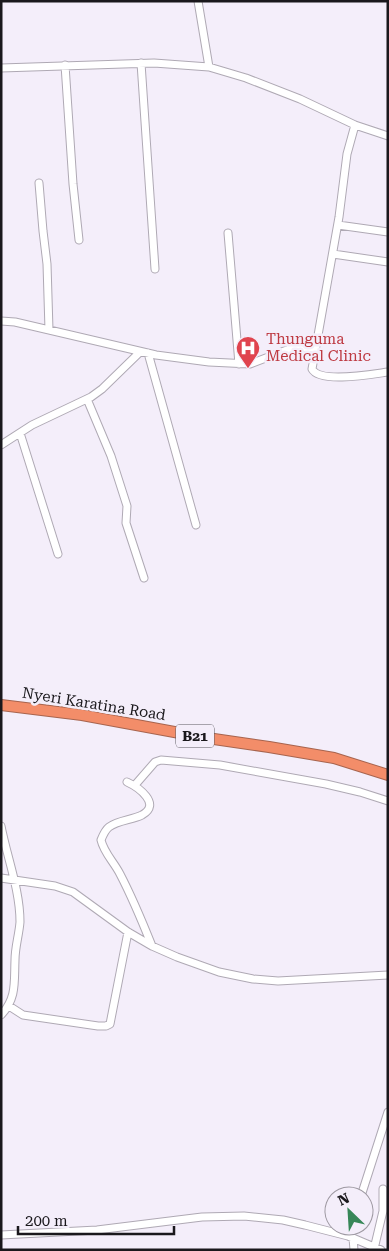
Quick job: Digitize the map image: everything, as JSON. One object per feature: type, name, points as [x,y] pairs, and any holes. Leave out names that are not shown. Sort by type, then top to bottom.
[{"type":"highway","name":"Nyeri Karatina Road","points":[[1,705],[82,715],[207,738],[269,746],[334,758],[388,775]]},
{"type":"street","points":[[198,1],[210,67]]},
{"type":"street","points":[[141,63],[155,269]]},
{"type":"street","points":[[1,68],[141,63],[210,67],[246,78],[355,125],[388,136]]},
{"type":"street","points":[[65,65],[73,184],[79,240]]},
{"type":"street","points":[[355,125],[347,154],[338,225],[312,369],[318,374],[337,377],[388,372]]},
{"type":"street","points":[[39,183],[47,264],[49,330]]},
{"type":"street","points":[[338,225],[388,232]]},
{"type":"street","points":[[228,233],[239,364]]},
{"type":"street","points":[[333,254],[388,262]]},
{"type":"street","points":[[1,321],[15,322],[144,352],[210,362],[250,364],[292,348],[316,348]]},
{"type":"street","points":[[1,445],[40,421],[102,390],[144,352]]},
{"type":"street","points":[[144,352],[196,525]]},
{"type":"street","points":[[87,399],[111,456],[127,506],[126,523],[144,578]]},
{"type":"street","points":[[20,433],[58,554]]},
{"type":"street","points":[[135,785],[155,762],[166,760],[220,765],[326,784],[388,801]]},
{"type":"street","points":[[127,782],[135,785],[149,798],[148,810],[110,826],[101,840],[103,847],[116,866],[130,893],[152,946]]},
{"type":"street","points":[[1,826],[4,845],[14,880],[20,921],[15,958],[14,989],[9,1006],[1,1015]]},
{"type":"street","points":[[1,878],[55,886],[73,892],[128,932],[152,946],[219,972],[253,979],[278,981],[388,975]]},
{"type":"street","points":[[9,1006],[23,1015],[98,1026],[110,1024],[128,932]]},
{"type":"street","points":[[364,1186],[388,1112]]},
{"type":"street","points":[[1,1235],[97,1230],[202,1217],[244,1216],[283,1220],[351,1237],[376,1249],[383,1211],[383,1189]]},
{"type":"street","points":[[351,1237],[354,1250]]},
{"type":"place","name":"Thunguma Medical Clinic","points":[[248,369]]}]
